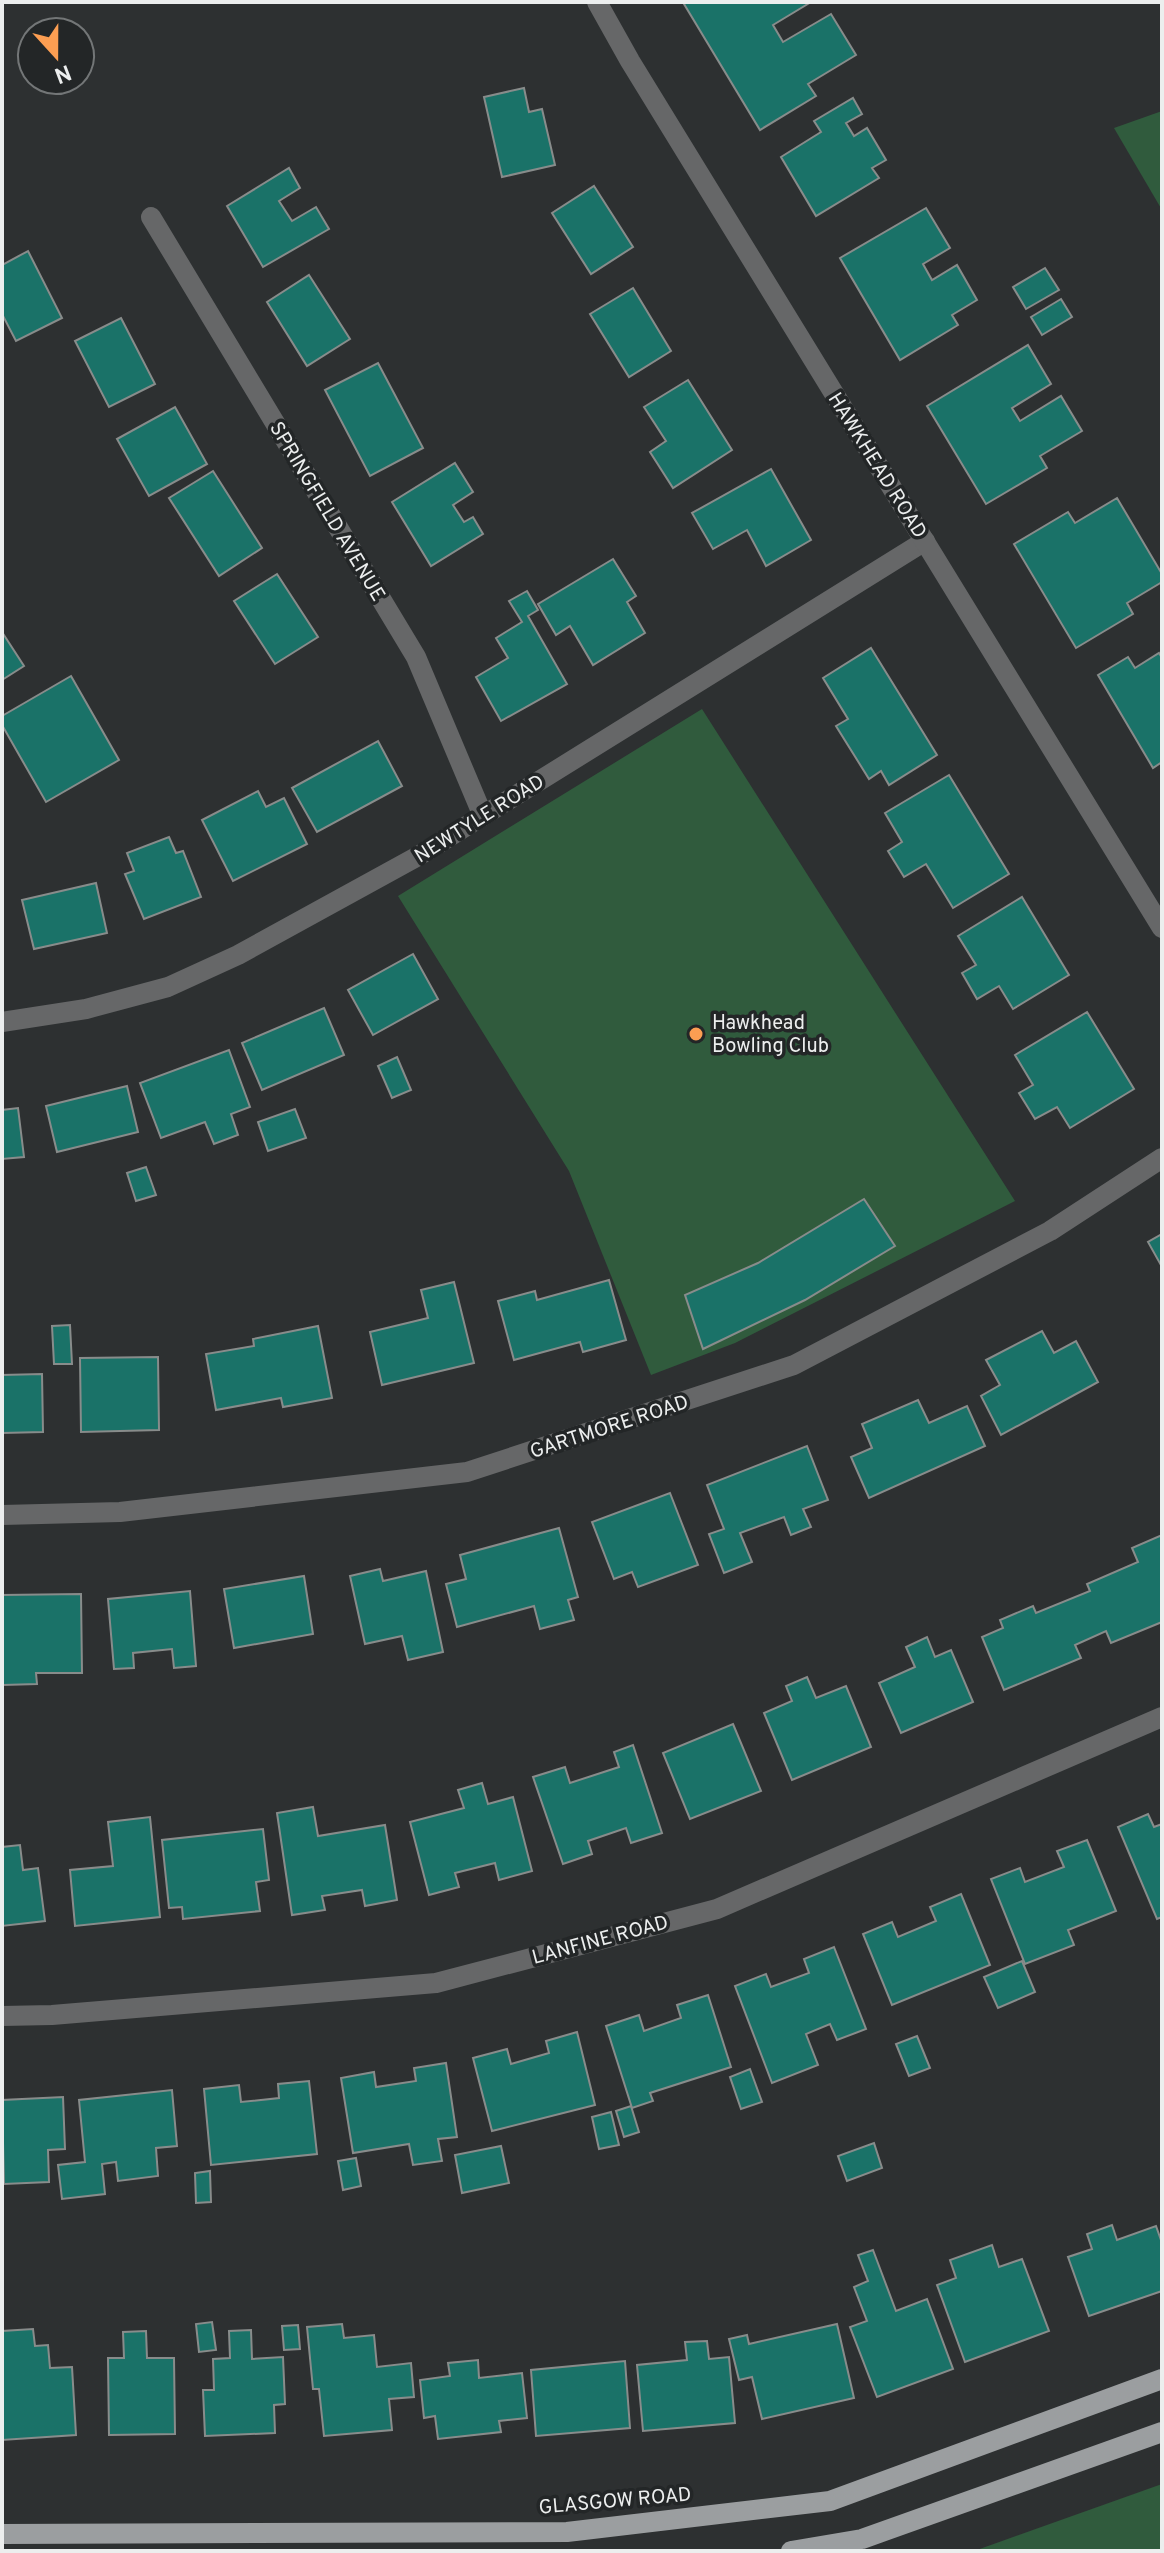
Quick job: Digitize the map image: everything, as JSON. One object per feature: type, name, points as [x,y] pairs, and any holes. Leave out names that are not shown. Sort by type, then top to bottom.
[{"type":"main road","name":"GLASGOW ROAD","points":[[2,2534],[567,2532],[830,2501],[1162,2379]]},
{"type":"main road","points":[[791,2551],[862,2539],[1162,2432]]},
{"type":"street","name":"HAWKHEAD ROAD","points":[[597,2],[630,61],[1162,928]]},
{"type":"street","name":"SPRINGFIELD AVENUE","points":[[151,217],[416,657],[483,816]]},
{"type":"street","name":"NEWTYLE ROAD","points":[[2,1022],[86,1009],[168,987],[238,955],[420,855],[925,541]]},
{"type":"street","name":"GARTMORE ROAD","points":[[2,1515],[120,1512],[467,1472],[794,1365],[1050,1231],[1162,1158]]},
{"type":"street","name":"LANFINE ROAD","points":[[2,2016],[52,2015],[436,1983],[717,1909],[1162,1717]]},
{"type":"green space","points":[[1162,111],[1162,210],[1114,128]]},
{"type":"green space","name":"Hawkhead Bowling Club","points":[[702,709],[1015,1201],[735,1343],[651,1375],[569,1171],[398,896]]},
{"type":"green space","points":[[1162,2484],[1162,2551],[974,2551]]},
{"type":"building","points":[[811,2],[773,25],[783,42],[831,14],[856,55],[808,84],[816,96],[760,130],[684,4]]},
{"type":"building","points":[[524,88],[529,112],[542,109],[555,165],[502,177],[484,97]]},
{"type":"building","points":[[853,98],[862,114],[846,123],[854,136],[867,128],[886,160],[872,168],[879,178],[816,216],[781,157],[821,132],[814,121]]},
{"type":"building","points":[[289,168],[300,188],[279,201],[292,221],[316,207],[329,229],[263,267],[227,206]]},
{"type":"building","points":[[594,186],[633,247],[591,274],[552,213]]},
{"type":"building","points":[[926,208],[950,248],[923,264],[932,280],[957,265],[977,300],[952,315],[958,325],[900,360],[840,258]]},
{"type":"building","points":[[28,251],[62,318],[16,341],[2,314],[2,265]]},
{"type":"building","points":[[1045,268],[1059,290],[1026,309],[1013,287]]},
{"type":"building","points":[[309,275],[350,339],[307,366],[267,302]]},
{"type":"building","points":[[633,288],[671,351],[629,377],[590,314]]},
{"type":"building","points":[[1061,299],[1072,317],[1042,335],[1031,317]]},
{"type":"building","points":[[121,318],[155,384],[109,407],[75,341]]},
{"type":"building","points":[[1028,345],[1051,384],[1012,408],[1020,421],[1061,396],[1082,431],[1040,456],[1047,468],[986,504],[927,406]]},
{"type":"building","points":[[378,363],[423,448],[370,476],[325,390]]},
{"type":"building","points":[[688,380],[732,450],[673,488],[650,452],[666,441],[644,407]]},
{"type":"building","points":[[175,407],[207,464],[149,496],[117,439]]},
{"type":"building","points":[[455,463],[473,492],[453,505],[464,522],[473,517],[483,534],[431,566],[392,502]]},
{"type":"building","points":[[771,469],[811,540],[766,566],[747,530],[713,549],[692,513]]},
{"type":"building","points":[[213,471],[262,548],[219,576],[169,498]]},
{"type":"building","points":[[1117,498],[1162,574],[1162,582],[1127,603],[1133,614],[1076,648],[1014,544],[1068,512],[1075,523]]},
{"type":"building","points":[[613,559],[636,596],[627,602],[645,633],[593,665],[570,626],[556,635],[538,604]]},
{"type":"building","points":[[277,574],[318,637],[275,664],[234,601]]},
{"type":"building","points":[[527,591],[538,610],[528,616],[567,684],[501,721],[476,677],[508,658],[496,638],[522,622],[509,601]]},
{"type":"building","points":[[2,632],[24,666],[2,680]]},
{"type":"building","points":[[871,648],[937,755],[889,785],[881,771],[869,779],[836,726],[848,719],[823,678]]},
{"type":"building","points":[[1159,653],[1162,658],[1162,762],[1153,768],[1098,675],[1128,657],[1135,668]]},
{"type":"building","points":[[71,676],[119,760],[46,802],[2,725],[2,716]]},
{"type":"building","points":[[378,741],[402,786],[317,832],[292,788]]},
{"type":"building","points":[[949,775],[1009,874],[953,908],[926,864],[904,877],[888,851],[902,842],[885,813]]},
{"type":"building","points":[[258,791],[266,807],[284,798],[307,844],[233,881],[202,820]]},
{"type":"building","points":[[169,837],[176,853],[183,851],[201,897],[144,919],[125,874],[134,871],[127,853]]},
{"type":"building","points":[[96,883],[107,933],[34,949],[22,900]]},
{"type":"building","points":[[1022,897],[1069,975],[1013,1009],[999,986],[977,999],[962,973],[976,965],[958,936]]},
{"type":"building","points":[[413,954],[438,999],[373,1035],[348,990]]},
{"type":"building","points":[[324,1008],[344,1055],[262,1090],[242,1043]]},
{"type":"building","points":[[1087,1012],[1134,1089],[1070,1128],[1057,1107],[1035,1119],[1019,1093],[1033,1085],[1015,1055]]},
{"type":"building","points":[[229,1050],[250,1107],[231,1114],[238,1135],[214,1144],[205,1122],[161,1138],[140,1083]]},
{"type":"building","points":[[397,1057],[411,1090],[392,1098],[378,1066]]},
{"type":"building","points":[[127,1086],[138,1132],[57,1152],[46,1106]]},
{"type":"building","points":[[18,1108],[24,1157],[2,1159],[2,1110]]},
{"type":"building","points":[[295,1109],[306,1138],[268,1151],[258,1122]]},
{"type":"building","points":[[146,1167],[156,1195],[136,1201],[127,1173]]},
{"type":"building","points":[[864,1199],[895,1246],[805,1300],[703,1349],[685,1295],[758,1263]]},
{"type":"building","points":[[1162,1234],[1162,1267],[1148,1242]]},
{"type":"building","points":[[609,1280],[626,1340],[583,1352],[580,1342],[514,1360],[498,1301],[535,1291],[537,1300]]},
{"type":"building","points":[[454,1282],[474,1363],[382,1385],[370,1332],[428,1318],[421,1290]]},
{"type":"building","points":[[70,1325],[72,1364],[54,1364],[52,1326]]},
{"type":"building","points":[[318,1326],[332,1398],[283,1407],[281,1398],[216,1410],[206,1354],[254,1346],[253,1339]]},
{"type":"building","points":[[1042,1331],[1054,1353],[1076,1341],[1098,1382],[1001,1435],[981,1396],[1000,1385],[986,1360]]},
{"type":"building","points":[[158,1357],[159,1430],[81,1432],[80,1358]]},
{"type":"building","points":[[42,1374],[43,1432],[2,1433],[2,1375]]},
{"type":"building","points":[[918,1400],[929,1423],[967,1406],[985,1446],[869,1498],[851,1457],[872,1448],[862,1424]]},
{"type":"building","points":[[807,1446],[828,1500],[803,1509],[811,1527],[791,1535],[784,1517],[740,1533],[752,1562],[724,1573],[709,1534],[724,1529],[707,1485]]},
{"type":"building","points":[[670,1493],[698,1565],[638,1587],[632,1572],[614,1579],[592,1522]]},
{"type":"building","points":[[559,1528],[578,1597],[568,1600],[574,1620],[540,1629],[534,1606],[457,1627],[446,1584],[466,1579],[460,1555]]},
{"type":"building","points":[[1162,1535],[1162,1622],[1111,1643],[1106,1631],[1075,1645],[1081,1658],[1004,1690],[982,1637],[1003,1628],[1000,1620],[1033,1606],[1036,1613],[1090,1591],[1087,1584],[1138,1562],[1132,1548]]},
{"type":"building","points":[[380,1569],[383,1581],[426,1571],[443,1652],[408,1660],[402,1636],[365,1644],[350,1576]]},
{"type":"building","points":[[304,1576],[313,1634],[234,1648],[224,1589]]},
{"type":"building","points":[[190,1591],[196,1666],[174,1668],[172,1649],[133,1653],[134,1668],[114,1669],[108,1599]]},
{"type":"building","points":[[81,1594],[82,1673],[36,1673],[37,1684],[3,1685],[2,1595]]},
{"type":"building","points":[[927,1637],[935,1657],[951,1650],[973,1702],[901,1733],[879,1683],[915,1667],[906,1647]]},
{"type":"building","points":[[807,1677],[816,1698],[846,1686],[871,1747],[792,1780],[764,1713],[792,1701],[786,1686]]},
{"type":"building","points":[[733,1724],[761,1791],[690,1819],[663,1753]]},
{"type":"building","points":[[633,1745],[662,1833],[631,1843],[626,1828],[588,1841],[592,1854],[563,1864],[533,1777],[565,1767],[570,1783],[619,1767],[614,1752]]},
{"type":"building","points":[[482,1783],[488,1804],[513,1797],[532,1871],[499,1880],[495,1863],[455,1873],[459,1887],[429,1895],[410,1822],[464,1808],[458,1790]]},
{"type":"building","points":[[313,1807],[318,1836],[385,1825],[397,1900],[365,1906],[362,1890],[322,1896],[325,1910],[292,1915],[277,1813]]},
{"type":"building","points":[[1148,1814],[1154,1827],[1162,1824],[1162,1917],[1157,1919],[1118,1827]]},
{"type":"building","points":[[150,1817],[160,1917],[75,1926],[70,1870],[113,1866],[108,1822]]},
{"type":"building","points":[[263,1829],[269,1880],[256,1882],[260,1911],[183,1919],[182,1907],[169,1908],[162,1840]]},
{"type":"building","points":[[1087,1840],[1116,1911],[1068,1930],[1074,1945],[1025,1964],[991,1879],[1020,1868],[1025,1882],[1064,1867],[1057,1851]]},
{"type":"building","points":[[20,1845],[23,1870],[38,1868],[45,1921],[2,1926],[2,1847]]},
{"type":"building","points":[[961,1894],[990,1965],[892,2005],[863,1934],[892,1922],[898,1937],[936,1921],[930,1907]]},
{"type":"building","points":[[834,1947],[866,2029],[837,2040],[830,2024],[806,2034],[818,2065],[772,2083],[735,1986],[766,1974],[771,1987],[809,1973],[804,1959]]},
{"type":"building","points":[[1022,1961],[1035,1992],[998,2008],[984,1977]]},
{"type":"building","points":[[708,1995],[731,2067],[650,2093],[653,2101],[632,2108],[606,2026],[639,2015],[644,2031],[681,2018],[677,2005]]},
{"type":"building","points":[[577,2032],[595,2105],[492,2131],[473,2058],[507,2049],[511,2064],[549,2053],[546,2041]]},
{"type":"building","points":[[917,2036],[930,2068],[909,2076],[896,2044]]},
{"type":"building","points":[[446,2063],[457,2137],[438,2139],[442,2161],[413,2165],[409,2144],[353,2153],[341,2078],[374,2072],[376,2087],[416,2081],[414,2068]]},
{"type":"building","points":[[750,2069],[762,2102],[741,2109],[730,2077]]},
{"type":"building","points":[[309,2081],[317,2154],[211,2165],[204,2089],[239,2085],[241,2102],[279,2098],[278,2084]]},
{"type":"building","points":[[172,2090],[177,2146],[156,2148],[158,2176],[118,2181],[116,2162],[102,2164],[105,2194],[62,2199],[58,2165],[85,2162],[79,2100]]},
{"type":"building","points":[[63,2097],[65,2149],[48,2150],[49,2182],[4,2184],[2,2100]]},
{"type":"building","points":[[631,2106],[639,2132],[624,2137],[616,2111]]},
{"type":"building","points":[[611,2112],[619,2145],[599,2149],[592,2117]]},
{"type":"building","points":[[874,2143],[882,2168],[847,2181],[838,2156]]},
{"type":"building","points":[[501,2146],[509,2183],[462,2193],[455,2155]]},
{"type":"building","points":[[356,2158],[361,2186],[343,2190],[338,2161]]},
{"type":"building","points":[[210,2171],[211,2202],[196,2203],[195,2173]]},
{"type":"building","points":[[1112,2225],[1117,2240],[1156,2226],[1162,2243],[1162,2291],[1089,2316],[1068,2257],[1092,2249],[1087,2234]]},
{"type":"building","points":[[992,2245],[999,2267],[1022,2259],[1049,2331],[965,2362],[937,2285],[956,2278],[950,2260]]},
{"type":"building","points":[[873,2250],[896,2311],[927,2299],[953,2369],[877,2397],[850,2327],[867,2321],[854,2287],[868,2281],[858,2255]]},
{"type":"building","points":[[212,2322],[216,2350],[199,2352],[196,2324]]},
{"type":"building","points":[[342,2324],[344,2338],[374,2335],[377,2367],[411,2363],[414,2397],[389,2399],[392,2430],[324,2436],[319,2389],[313,2389],[307,2327]]},
{"type":"building","points":[[837,2324],[854,2398],[762,2419],[752,2377],[739,2380],[729,2339],[747,2335],[749,2344]]},
{"type":"building","points":[[298,2325],[300,2349],[284,2350],[282,2326]]},
{"type":"building","points":[[33,2329],[35,2346],[48,2345],[50,2368],[72,2367],[76,2435],[2,2440],[2,2331]]},
{"type":"building","points":[[251,2330],[252,2359],[283,2357],[285,2404],[274,2405],[275,2433],[205,2436],[203,2390],[214,2390],[213,2359],[230,2358],[229,2331]]},
{"type":"building","points":[[146,2331],[147,2358],[174,2358],[175,2434],[109,2435],[108,2358],[124,2358],[123,2332]]},
{"type":"building","points":[[707,2341],[709,2359],[729,2357],[735,2423],[643,2431],[637,2365],[687,2360],[685,2342]]},
{"type":"building","points":[[478,2360],[479,2378],[522,2373],[527,2418],[499,2421],[501,2432],[438,2439],[435,2416],[424,2418],[420,2380],[450,2376],[448,2363]]},
{"type":"building","points":[[625,2361],[630,2428],[536,2436],[531,2370]]},
{"type":"place","name":"Hawkhead Bowling Club","points":[[696,1034]]}]
